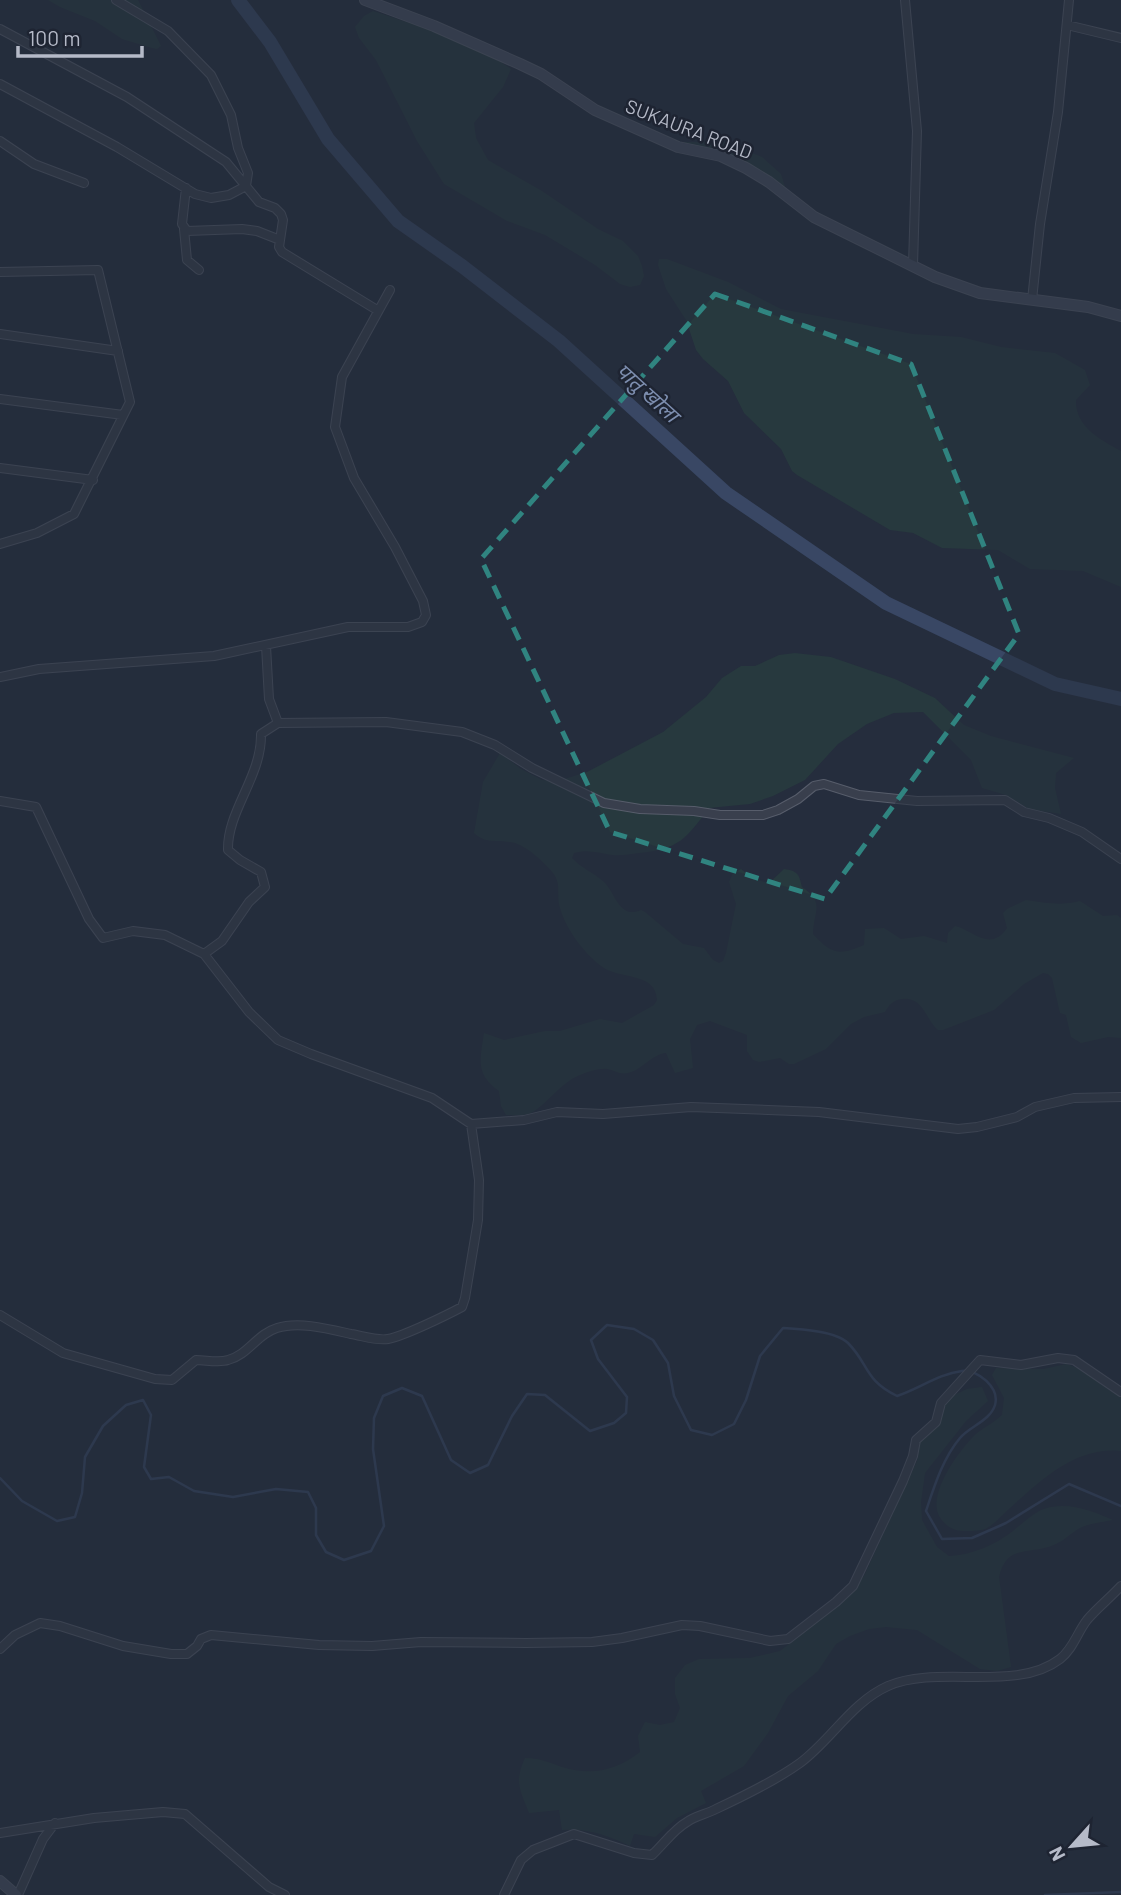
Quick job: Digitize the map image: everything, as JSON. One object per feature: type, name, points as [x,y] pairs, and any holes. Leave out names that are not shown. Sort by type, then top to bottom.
[{"type":"street","points":[[116,0],[167,31],[211,75],[231,115],[238,148],[248,173],[246,186]]},
{"type":"street","name":"SUKAURA ROAD","points":[[365,0],[434,26],[520,64],[541,74],[595,110],[678,147],[721,156],[746,168],[814,217],[935,277],[980,293],[1088,307],[1121,316]]},
{"type":"street","points":[[905,0],[916,131],[913,265]]},
{"type":"street","points":[[1032,300],[1040,224],[1058,112],[1069,0]]},
{"type":"street","points":[[1067,25],[1121,38]]},
{"type":"street","points":[[0,29],[127,97],[226,162],[259,202],[275,208],[281,214],[284,220],[279,247],[282,252],[377,310]]},
{"type":"street","points":[[0,85],[117,147],[195,194],[211,198],[229,195],[246,186]]},
{"type":"street","points":[[0,141],[34,164],[84,183]]},
{"type":"street","points":[[186,188],[182,224],[187,260],[199,270]]},
{"type":"street","points":[[184,229],[191,232],[242,229],[257,231],[279,240]]},
{"type":"street","points":[[0,272],[98,270],[131,402],[74,514],[37,533],[0,544]]},
{"type":"street","points":[[0,677],[39,669],[215,656],[348,627],[408,627],[422,622],[425,615],[423,601],[354,478],[335,427],[342,377],[390,290]]},
{"type":"street","points":[[0,334],[118,351]]},
{"type":"street","points":[[0,399],[123,415]]},
{"type":"street","points":[[0,468],[93,480]]},
{"type":"street","points":[[266,646],[269,699],[278,723]]},
{"type":"street","points":[[204,954],[222,941],[249,902],[265,887],[261,872],[228,850],[228,835],[256,768],[261,750],[261,734],[278,723],[386,722],[462,732],[495,745],[532,768],[604,803],[640,808],[720,815],[763,815],[788,804],[814,786],[824,784],[859,795],[917,801],[1004,800],[1024,811],[1082,832],[1121,859]]},
{"type":"street","points":[[0,801],[36,807],[89,919],[103,938],[133,931],[165,934],[204,954],[249,1012],[278,1040],[432,1098],[471,1124],[524,1120],[556,1112],[603,1114],[691,1107],[818,1112],[958,1129],[1017,1117],[1035,1107],[1074,1098],[1121,1097]]},
{"type":"street","points":[[0,1315],[63,1353],[155,1378],[172,1380],[196,1360],[228,1361],[259,1337],[279,1327],[301,1326],[388,1339],[449,1315],[462,1307],[471,1276],[474,1251],[479,1180],[471,1124]]},
{"type":"street","points":[[0,1649],[15,1635],[40,1623],[60,1626],[123,1646],[171,1654],[187,1654],[201,1639],[211,1634],[319,1645],[592,1642],[682,1625],[700,1626],[770,1641],[788,1639],[853,1586],[903,1481],[916,1440],[936,1422],[941,1403],[980,1360],[1021,1365],[1058,1358],[1074,1360],[1121,1392]]},
{"type":"street","points":[[504,1895],[520,1860],[540,1846],[574,1834],[634,1853],[652,1855],[686,1822],[740,1798],[800,1763],[862,1703],[888,1686],[928,1675],[949,1678],[1016,1674],[1039,1670],[1053,1664],[1072,1646],[1087,1621],[1121,1586]]},
{"type":"street","points":[[0,1833],[54,1823],[163,1812],[185,1814],[269,1888],[285,1895]]},
{"type":"street","points":[[0,1881],[17,1895],[43,1839],[54,1823]]},
{"type":"highlighted area","points":[[715,294],[911,364],[1019,634],[825,899],[610,832],[481,559]]},
{"type":"shaded area","points":[[48,0],[138,0],[161,46],[157,49],[122,39],[95,21]]},
{"type":"shaded area","points":[[373,11],[463,42],[511,69],[503,87],[474,123],[476,138],[488,160],[542,191],[598,229],[623,241],[638,256],[642,266],[644,276],[640,285],[630,287],[620,284],[595,265],[545,235],[507,221],[444,184],[417,141],[376,60],[359,38],[355,27],[364,16]]},
{"type":"shaded area","points":[[683,142],[725,142],[762,157],[781,174],[786,190]]},
{"type":"shaded area","points":[[659,259],[667,259],[728,282],[781,309],[913,334],[961,337],[1001,347],[1055,353],[1085,370],[1090,385],[1076,400],[1080,418],[1091,432],[1121,451],[1121,587],[1083,571],[1030,569],[998,550],[942,548],[913,533],[890,530],[797,475],[792,471],[781,449],[744,413],[728,381],[696,350],[686,320],[666,289],[658,265]]},
{"type":"shaded area","points":[[795,653],[831,657],[895,679],[935,698],[964,725],[991,736],[1074,758],[1056,773],[1055,788],[1061,814],[1029,809],[1006,795],[982,788],[971,760],[923,712],[894,713],[867,724],[838,744],[805,780],[750,804],[709,808],[694,828],[673,845],[664,849],[622,855],[579,852],[574,853],[572,858],[604,882],[627,911],[645,912],[683,944],[704,948],[713,960],[719,963],[723,961],[726,953],[736,904],[729,882],[733,873],[741,869],[754,879],[769,883],[784,869],[797,874],[802,887],[816,903],[813,934],[825,946],[842,952],[864,945],[865,929],[884,928],[901,939],[924,936],[947,943],[948,933],[955,926],[981,938],[994,939],[1007,928],[1003,913],[1026,900],[1060,904],[1080,901],[1103,916],[1117,915],[1121,918],[1121,1038],[1108,1037],[1081,1043],[1071,1037],[1066,1015],[1060,1013],[1052,978],[1043,973],[1024,984],[994,1010],[943,1030],[938,1030],[915,1001],[896,1000],[885,1012],[864,1017],[851,1024],[826,1049],[794,1064],[780,1058],[759,1062],[753,1060],[747,1051],[747,1035],[710,1021],[697,1025],[690,1039],[693,1068],[675,1073],[666,1053],[628,1073],[601,1069],[572,1079],[534,1112],[506,1115],[501,1106],[499,1091],[486,1079],[481,1066],[484,1033],[504,1040],[545,1031],[560,1031],[600,1019],[622,1023],[654,1005],[657,1000],[650,984],[608,970],[581,946],[562,913],[555,877],[541,860],[520,845],[484,839],[474,833],[483,782],[500,753],[521,769],[542,780],[558,781],[587,772],[663,732],[706,697],[722,678],[741,666],[755,666],[779,655]]},
{"type":"shaded area","points":[[1066,1364],[1121,1396],[1121,1451],[1089,1454],[1060,1467],[985,1529],[960,1531],[948,1526],[937,1510],[940,1486],[969,1441],[1002,1415],[1004,1398],[992,1375],[996,1368],[1044,1369]]},
{"type":"shaded area","points":[[982,1387],[988,1401],[966,1421],[925,1473],[921,1502],[922,1520],[937,1547],[949,1556],[975,1551],[999,1541],[1036,1513],[1053,1507],[1080,1508],[1113,1520],[1084,1526],[1047,1547],[1014,1554],[1003,1566],[999,1577],[1011,1667],[997,1671],[980,1669],[917,1630],[886,1627],[869,1629],[836,1644],[818,1671],[788,1696],[768,1733],[744,1766],[701,1791],[706,1803],[677,1818],[655,1837],[634,1834],[630,1846],[597,1833],[562,1830],[559,1810],[529,1813],[519,1780],[525,1758],[583,1771],[603,1770],[622,1764],[640,1752],[638,1736],[645,1722],[660,1725],[674,1722],[680,1708],[675,1694],[675,1678],[685,1665],[699,1659],[750,1658],[780,1651],[839,1605],[864,1576],[917,1461],[920,1442],[939,1425],[944,1404],[967,1389]]},
{"type":"waterway","name":"पातु खोला","points":[[238,0],[270,42],[328,139],[398,221],[462,266],[559,341],[726,493],[886,603],[1055,684],[1121,699]]},
{"type":"waterway","points":[[0,1478],[22,1501],[57,1521],[75,1517],[82,1493],[85,1457],[103,1426],[126,1405],[143,1400],[151,1415],[144,1467],[151,1479],[169,1477],[194,1491],[233,1497],[276,1489],[308,1492],[316,1508],[316,1535],[326,1552],[344,1560],[371,1551],[384,1526],[373,1449],[374,1418],[383,1396],[402,1388],[422,1396],[451,1460],[470,1473],[488,1465],[512,1416],[527,1394],[545,1395],[590,1431],[614,1423],[626,1413],[627,1397],[598,1359],[591,1340],[607,1325],[634,1329],[653,1340],[668,1363],[674,1396],[691,1430],[712,1435],[734,1424],[746,1400],[760,1356],[783,1328],[817,1331],[842,1339],[855,1351],[878,1384],[897,1396],[945,1375],[962,1371],[981,1376],[991,1386],[996,1399],[992,1411],[954,1446],[940,1473],[926,1511],[942,1539],[972,1538],[1006,1523],[1069,1484],[1121,1506]]},
{"type":"waterway","points":[[1045,1895],[1121,1892]]}]
